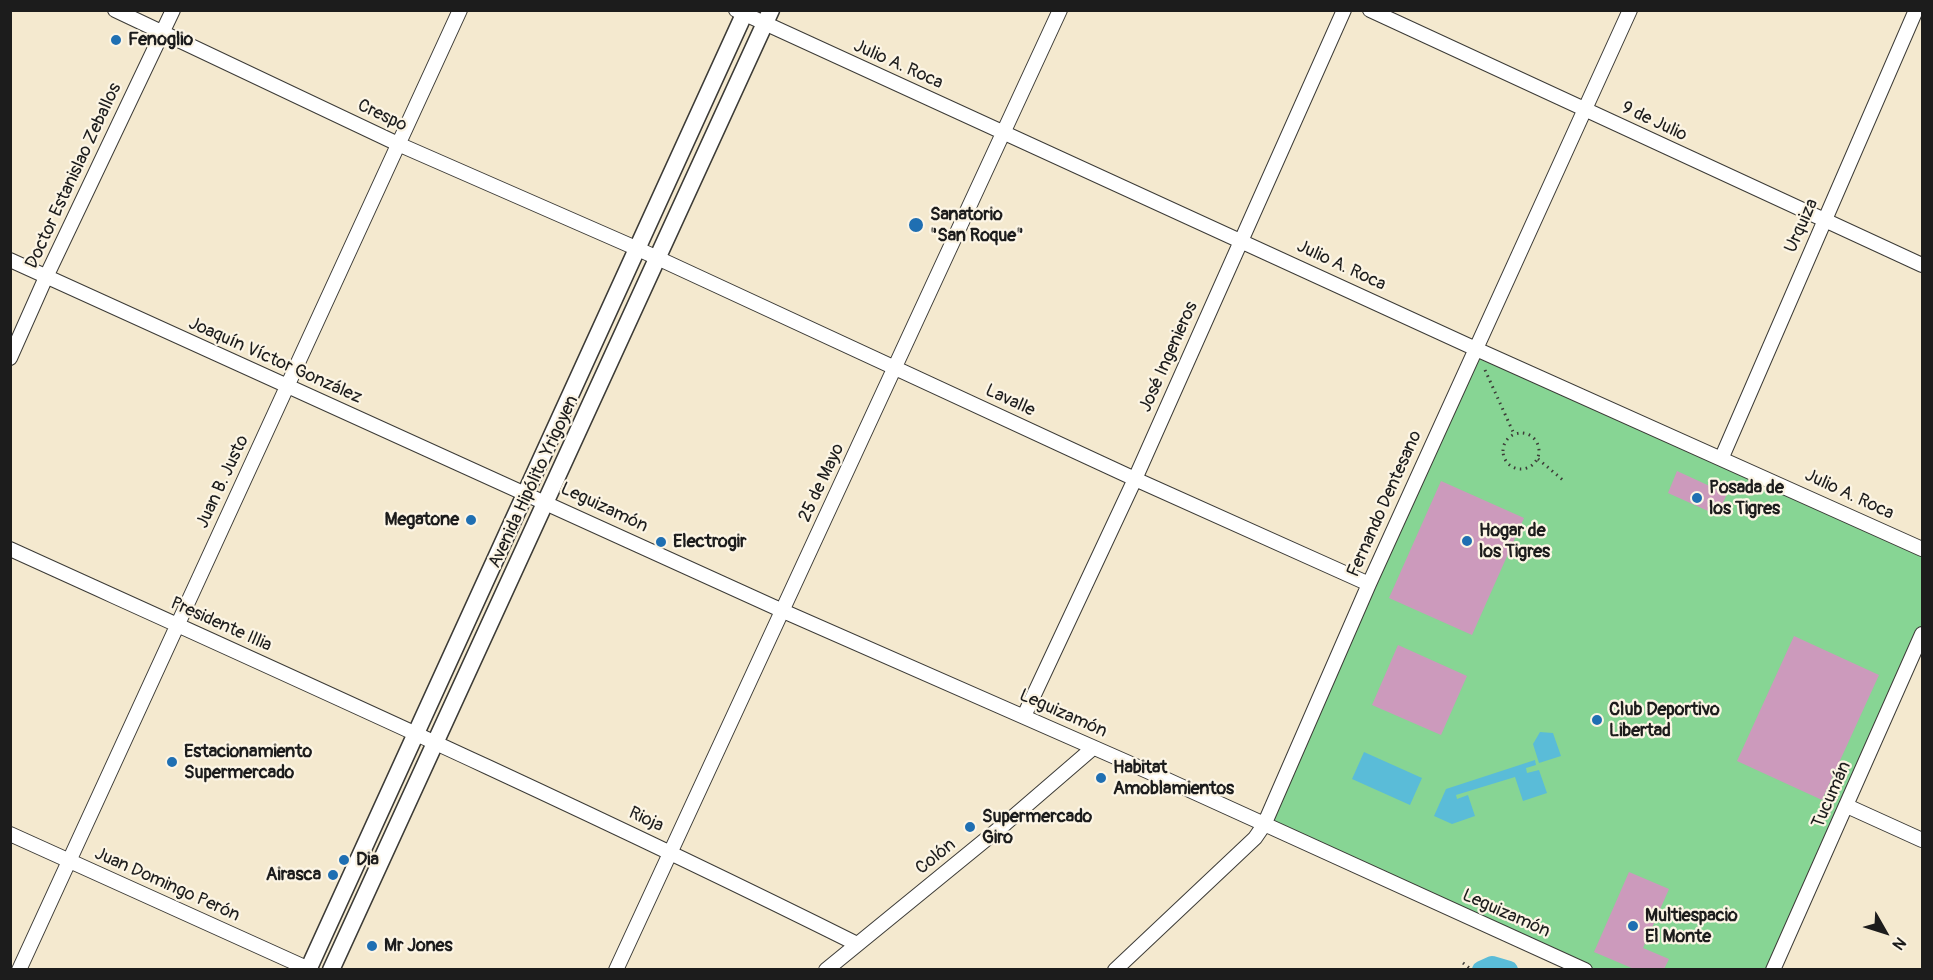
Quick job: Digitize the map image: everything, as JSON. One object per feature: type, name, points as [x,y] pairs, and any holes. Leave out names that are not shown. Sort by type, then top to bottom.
[{"type":"street","name":"Crespo","points":[[114,10],[398,144],[638,249]]},
{"type":"street","name":"Doctor Estanislao Zeballos","points":[[10,358],[173,10]]},
{"type":"street","name":"Juan B. Justo","points":[[19,969],[460,10]]},
{"type":"street","name":"25 de Mayo","points":[[616,969],[1060,10]]},
{"type":"street","name":"José Ingenieros","points":[[1024,716],[1134,479],[1344,10]]},
{"type":"street","name":"9 de Julio","points":[[1370,10],[1923,265]]},
{"type":"street","name":"Fernando Dentesano","points":[[1120,968],[1255,838],[1264,825],[1369,584],[1630,10]]},
{"type":"street","name":"Urquiza","points":[[1722,457],[1916,10]]},
{"type":"street","name":"Julio A. Roca","points":[[742,12],[768,17],[1004,132],[1476,349],[1722,457],[1923,549]]},
{"type":"street","name":"Avenida Hipólito Yrigoyen","points":[[309,969],[638,249],[742,12]]},
{"type":"street","name":"Avenida Hipólito Yrigoyen","points":[[331,969],[768,17]]},
{"type":"street","name":"Lavalle","points":[[638,249],[1134,479],[1369,584]]},
{"type":"street","name":"Joaquín Víctor González","points":[[10,260],[526,494]]},
{"type":"street","name":"Leguizamón","points":[[526,494],[1585,969]]},
{"type":"street","name":"Presidente Illia","points":[[10,549],[417,732]]},
{"type":"street","name":"Tucumán","points":[[1773,969],[1923,634]]},
{"type":"street","name":"Rioja","points":[[417,732],[670,851],[857,944]]},
{"type":"street","name":"Colón","points":[[826,969],[1006,823],[1093,748]]},
{"type":"street","points":[[1846,806],[1923,840]]},
{"type":"street","name":"Juan Domingo Perón","points":[[10,834],[309,969]]},
{"type":"path","points":[[1476,349],[1514,434]]},
{"type":"path","points":[[1522,432],[1537,442],[1538,459],[1532,466],[1523,470],[1514,469],[1502,456],[1502,447],[1506,439],[1514,434],[1522,432]]},
{"type":"path","points":[[1538,459],[1564,481]]},
{"type":"path","points":[[1463,963],[1472,969]]},
{"type":"green space","name":"Club Deportivo Libertad","points":[[1476,349],[1922,549],[1922,634],[1773,969],[1585,969],[1264,825]]},
{"type":"water","points":[[1540,732],[1553,733],[1561,756],[1539,763],[1533,744]]},
{"type":"water","points":[[1364,752],[1422,778],[1410,805],[1352,779]]},
{"type":"water","points":[[1535,760],[1536,765],[1526,768],[1527,773],[1539,770],[1547,793],[1523,801],[1515,777],[1456,795],[1457,799],[1468,795],[1475,816],[1452,824],[1434,816],[1446,789]]},
{"type":"building","points":[[1677,471],[1727,494],[1717,515],[1668,493]]},
{"type":"building","points":[[1441,481],[1524,518],[1472,635],[1389,598]]},
{"type":"building","points":[[1794,636],[1879,675],[1822,800],[1737,761]]},
{"type":"building","points":[[1398,645],[1467,676],[1441,735],[1372,705]]},
{"type":"building","points":[[1629,872],[1669,889],[1643,948],[1669,959],[1664,969],[1634,969],[1594,952]]},
{"type":"waterway","points":[[1481,970],[1492,965],[1509,970]]},
{"type":"place","name":"Fenoglio","points":[[116,40]]},
{"type":"place","name":"Sanatorio \"San Roque\"","points":[[916,225]]},
{"type":"place","name":"Posada de los Tigres","points":[[1697,498]]},
{"type":"place","name":"Megatone","points":[[471,520]]},
{"type":"place","name":"Hogar de los Tigres","points":[[1467,541]]},
{"type":"place","name":"Electrogir","points":[[661,542]]},
{"type":"place","name":"Club Deportivo Libertad","points":[[1597,720]]},
{"type":"place","name":"Estacionamiento Supermercado","points":[[172,762]]},
{"type":"place","name":"Habitat Amoblamientos","points":[[1101,778]]},
{"type":"place","name":"Supermercado Giro","points":[[970,827]]},
{"type":"place","name":"Dia","points":[[344,860]]},
{"type":"place","name":"Airasca","points":[[333,875]]},
{"type":"place","name":"Multiespacio El Monte","points":[[1633,926]]},
{"type":"place","name":"Mr Jones","points":[[372,946]]}]
